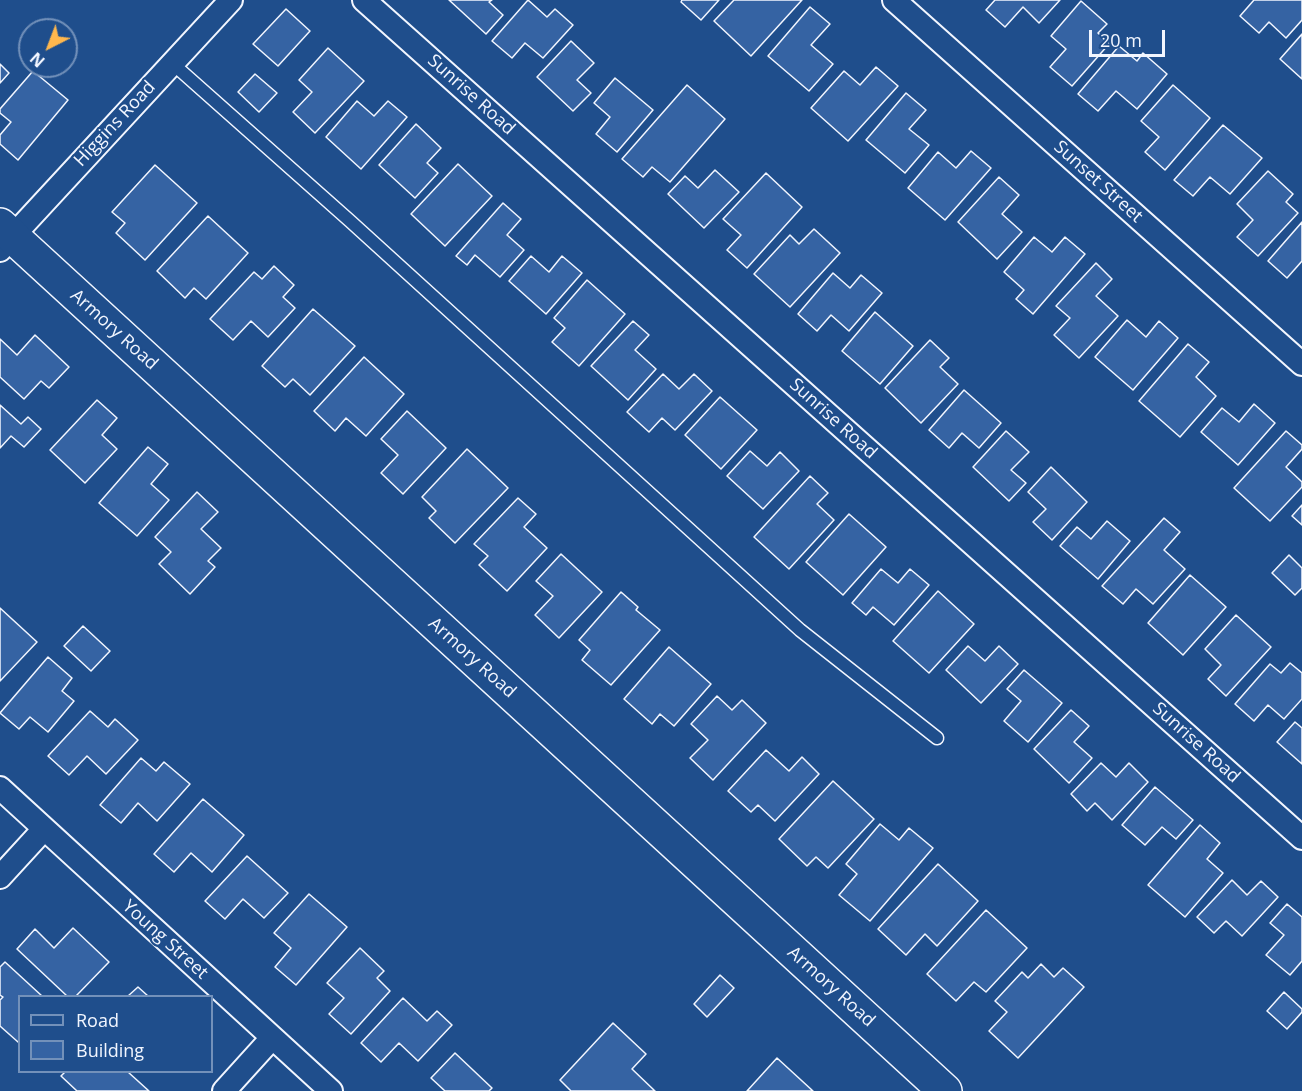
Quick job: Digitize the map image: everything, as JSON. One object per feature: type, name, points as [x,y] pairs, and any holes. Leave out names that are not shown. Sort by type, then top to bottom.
[{"type":"main road","name":"Armory Road","points":[[4,237],[945,1091]]},
{"type":"street","name":"Higgins Road","points":[[4,237],[231,0]]},
{"type":"street","name":"Sunrise Road","points":[[364,0],[1302,838]]},
{"type":"street","name":"Sunset Street","points":[[894,0],[1302,364]]},
{"type":"street","name":"Young Street","points":[[0,788],[331,1091]]},
{"type":"street","points":[[0,877],[44,829]]},
{"type":"street","points":[[224,1091],[272,1038]]},
{"type":"lane","points":[[172,63],[800,630],[937,738]]},
{"type":"building","points":[[449,0],[492,0],[489,2],[503,15],[486,34]]},
{"type":"building","points":[[528,0],[547,17],[555,9],[573,25],[543,58],[525,43],[512,58],[492,41]]},
{"type":"building","points":[[682,0],[719,0],[701,20],[681,2]]},
{"type":"building","points":[[734,0],[802,0],[751,56],[714,21]]},
{"type":"building","points":[[995,0],[1060,0],[1039,23],[1023,7],[1005,27],[986,10]]},
{"type":"building","points":[[1254,0],[1302,0],[1302,20],[1286,38],[1269,22],[1259,33],[1240,16]]},
{"type":"building","points":[[1081,1],[1107,24],[1098,33],[1109,44],[1072,86],[1050,67],[1066,49],[1051,36]]},
{"type":"building","points":[[810,7],[830,24],[811,45],[833,64],[809,91],[768,56]]},
{"type":"building","points":[[286,9],[310,31],[278,66],[253,44]]},
{"type":"building","points":[[1302,34],[1302,79],[1280,59]]},
{"type":"building","points":[[571,41],[594,63],[577,80],[591,93],[573,111],[537,77]]},
{"type":"building","points":[[1119,46],[1137,61],[1143,53],[1167,74],[1137,109],[1116,91],[1098,111],[1078,94]]},
{"type":"building","points":[[328,48],[364,81],[315,133],[293,112],[312,92],[299,80]]},
{"type":"building","points":[[0,64],[9,73],[0,83]]},
{"type":"building","points":[[876,67],[898,86],[848,141],[811,108],[844,71],[860,85]]},
{"type":"building","points":[[255,74],[277,93],[259,112],[238,92]]},
{"type":"building","points":[[27,78],[41,78],[68,100],[18,160],[0,144],[0,135],[11,122],[0,113],[0,109]]},
{"type":"building","points":[[615,78],[653,110],[617,152],[596,134],[610,117],[594,103]]},
{"type":"building","points":[[687,85],[725,119],[670,182],[652,167],[643,177],[622,159]]},
{"type":"building","points":[[1173,85],[1210,118],[1165,170],[1145,152],[1159,137],[1141,121]]},
{"type":"building","points":[[906,93],[926,110],[909,129],[929,145],[905,173],[866,140]]},
{"type":"building","points":[[357,101],[374,116],[388,101],[407,117],[361,169],[326,137]]},
{"type":"building","points":[[416,124],[441,148],[427,163],[438,173],[415,198],[379,165]]},
{"type":"building","points":[[1223,125],[1262,158],[1230,194],[1210,177],[1193,196],[1174,180]]},
{"type":"building","points":[[971,151],[991,168],[945,220],[908,188],[938,152],[956,168]]},
{"type":"building","points":[[458,164],[492,196],[445,246],[411,214]]},
{"type":"building","points":[[155,165],[197,203],[145,260],[116,233],[125,223],[112,212]]},
{"type":"building","points":[[715,170],[739,192],[704,228],[668,194],[685,176],[698,188]]},
{"type":"building","points":[[1268,171],[1293,194],[1286,202],[1298,213],[1258,256],[1237,237],[1253,220],[1237,204]]},
{"type":"building","points":[[766,173],[802,207],[747,268],[727,250],[741,235],[723,219]]},
{"type":"building","points":[[999,177],[1019,195],[1002,214],[1022,232],[997,259],[958,222]]},
{"type":"building","points":[[503,203],[521,219],[507,235],[524,250],[500,277],[475,255],[467,265],[456,256]]},
{"type":"building","points":[[208,216],[248,253],[206,299],[194,288],[185,298],[157,271]]},
{"type":"building","points":[[1302,222],[1302,261],[1287,278],[1268,261]]},
{"type":"building","points":[[814,229],[840,253],[790,307],[754,274],[790,235],[799,244]]},
{"type":"building","points":[[1034,237],[1052,252],[1065,237],[1085,254],[1033,314],[1016,299],[1024,290],[1004,272]]},
{"type":"building","points":[[531,256],[549,272],[562,256],[582,273],[546,314],[509,281]]},
{"type":"building","points":[[1096,263],[1112,279],[1096,296],[1118,316],[1079,358],[1054,335],[1070,318],[1056,306]]},
{"type":"building","points":[[274,266],[294,285],[283,297],[295,308],[268,337],[251,321],[233,340],[210,319],[254,272],[262,279]]},
{"type":"building","points":[[833,273],[850,288],[861,275],[882,293],[849,331],[831,315],[817,331],[798,314]]},
{"type":"building","points":[[587,280],[625,314],[579,366],[552,342],[565,328],[554,318]]},
{"type":"building","points":[[313,309],[355,346],[310,395],[293,379],[285,387],[262,366]]},
{"type":"building","points":[[875,312],[913,346],[880,384],[842,351]]},
{"type":"building","points":[[1127,320],[1146,337],[1159,321],[1178,338],[1133,390],[1095,357]]},
{"type":"building","points":[[633,321],[649,335],[635,350],[656,369],[628,400],[591,366]]},
{"type":"building","points":[[35,335],[69,367],[49,388],[41,381],[24,399],[0,377],[0,339],[17,355]]},
{"type":"building","points":[[930,340],[949,358],[940,367],[958,384],[921,423],[885,388]]},
{"type":"building","points":[[1188,344],[1209,362],[1196,377],[1216,396],[1180,437],[1139,401]]},
{"type":"building","points":[[364,357],[404,394],[366,436],[346,418],[335,431],[314,411]]},
{"type":"building","points":[[663,374],[679,389],[694,374],[712,391],[675,430],[662,418],[649,432],[627,412]]},
{"type":"building","points":[[964,390],[1001,423],[979,448],[962,433],[949,448],[929,430]]},
{"type":"building","points":[[720,397],[757,430],[721,469],[685,435]]},
{"type":"building","points":[[97,400],[117,418],[102,435],[117,449],[85,483],[50,450]]},
{"type":"building","points":[[1254,404],[1275,423],[1238,465],[1201,432],[1222,408],[1239,422]]},
{"type":"building","points":[[0,405],[21,424],[28,417],[41,429],[24,447],[11,436],[0,448]]},
{"type":"building","points":[[407,411],[446,448],[403,494],[381,473],[398,455],[381,439]]},
{"type":"building","points":[[1006,431],[1029,452],[1011,470],[1026,483],[1009,501],[973,467]]},
{"type":"building","points":[[1286,431],[1302,445],[1302,449],[1286,467],[1302,482],[1302,487],[1270,521],[1234,488]]},
{"type":"building","points":[[148,447],[168,464],[151,484],[169,500],[137,536],[99,503]]},
{"type":"building","points":[[467,449],[508,488],[455,543],[429,518],[436,511],[422,497]]},
{"type":"building","points":[[750,451],[767,466],[780,452],[799,471],[763,509],[727,476]]},
{"type":"building","points":[[1051,467],[1087,502],[1052,540],[1033,522],[1046,509],[1028,492]]},
{"type":"building","points":[[810,476],[828,493],[817,504],[834,520],[789,569],[754,537]]},
{"type":"building","points":[[197,492],[218,512],[201,529],[221,548],[208,561],[215,567],[190,594],[159,564],[171,552],[155,537]]},
{"type":"building","points":[[518,498],[536,514],[524,527],[547,548],[507,591],[479,565],[488,556],[474,544]]},
{"type":"building","points":[[1302,505],[1302,525],[1292,516]]},
{"type":"building","points":[[849,514],[886,547],[843,595],[806,562]]},
{"type":"building","points":[[1164,518],[1180,532],[1164,550],[1185,569],[1153,604],[1136,589],[1123,604],[1102,586]]},
{"type":"building","points":[[1107,521],[1130,541],[1098,579],[1060,546],[1077,527],[1091,539]]},
{"type":"building","points":[[561,554],[602,592],[559,638],[535,615],[553,596],[536,581]]},
{"type":"building","points":[[1289,555],[1302,568],[1302,588],[1295,595],[1272,573]]},
{"type":"building","points":[[881,569],[898,583],[910,569],[929,585],[894,625],[873,607],[866,615],[852,603]]},
{"type":"building","points":[[1190,575],[1226,607],[1183,655],[1148,623]]},
{"type":"building","points":[[938,591],[974,624],[929,673],[893,641]]},
{"type":"building","points":[[621,592],[638,607],[636,610],[660,630],[611,685],[582,660],[590,650],[579,640]]},
{"type":"building","points":[[0,608],[37,642],[0,681]]},
{"type":"building","points":[[1236,615],[1271,647],[1226,696],[1208,679],[1221,665],[1205,649]]},
{"type":"building","points":[[83,626],[110,651],[91,671],[64,646]]},
{"type":"building","points":[[968,646],[985,661],[999,646],[1018,664],[981,703],[946,670]]},
{"type":"building","points":[[669,647],[711,684],[674,726],[660,714],[652,724],[624,699]]},
{"type":"building","points":[[48,657],[72,678],[62,691],[74,701],[48,732],[30,717],[19,729],[0,713]]},
{"type":"building","points":[[1290,663],[1302,673],[1302,699],[1284,719],[1268,705],[1254,721],[1235,704],[1270,664],[1281,673]]},
{"type":"building","points":[[1024,670],[1062,703],[1028,742],[1004,721],[1021,701],[1007,689]]},
{"type":"building","points":[[717,696],[732,710],[742,700],[766,723],[713,780],[690,758],[708,740],[691,724]]},
{"type":"building","points":[[1071,710],[1089,726],[1074,742],[1092,758],[1069,783],[1034,749]]},
{"type":"building","points":[[90,711],[108,727],[115,719],[138,740],[106,774],[87,756],[69,775],[48,756]]},
{"type":"building","points":[[1295,722],[1302,728],[1302,764],[1277,742]]},
{"type":"building","points":[[766,750],[789,771],[802,757],[819,774],[775,821],[758,805],[751,812],[728,791]]},
{"type":"building","points":[[141,758],[156,771],[164,762],[190,784],[157,821],[138,803],[121,823],[100,805]]},
{"type":"building","points":[[1101,763],[1116,777],[1129,763],[1148,782],[1112,820],[1095,803],[1087,811],[1071,794]]},
{"type":"building","points":[[833,781],[874,819],[828,868],[816,857],[807,866],[779,839]]},
{"type":"building","points":[[1155,787],[1193,820],[1176,839],[1162,827],[1145,845],[1122,825]]},
{"type":"building","points":[[203,799],[244,835],[212,872],[191,853],[174,872],[154,854]]},
{"type":"building","points":[[880,824],[899,840],[909,828],[933,848],[870,921],[839,895],[857,874],[846,864]]},
{"type":"building","points":[[1200,825],[1220,843],[1207,859],[1223,873],[1185,917],[1148,885]]},
{"type":"building","points":[[247,856],[288,893],[264,918],[243,899],[225,919],[205,901]]},
{"type":"building","points":[[938,864],[978,901],[937,946],[925,934],[906,955],[878,929]]},
{"type":"building","points":[[1232,880],[1247,895],[1261,881],[1278,897],[1242,936],[1226,921],[1214,933],[1197,917]]},
{"type":"building","points":[[309,894],[347,927],[296,985],[275,967],[291,948],[274,933]]},
{"type":"building","points":[[1287,904],[1302,917],[1302,961],[1290,975],[1266,955],[1284,935],[1270,923]]},
{"type":"building","points":[[986,910],[1027,948],[986,992],[974,982],[956,1001],[927,974]]},
{"type":"building","points":[[73,928],[109,962],[77,995],[66,995],[17,949],[35,929],[54,948]]},
{"type":"building","points":[[360,948],[384,971],[377,978],[390,991],[351,1034],[329,1014],[344,998],[327,983]]},
{"type":"building","points":[[5,962],[41,995],[18,995],[18,1042],[0,1026],[0,1000],[3,997],[0,995],[0,967]]},
{"type":"building","points":[[1041,964],[1054,977],[1063,968],[1084,987],[1018,1058],[989,1031],[1007,1012],[995,1001],[1022,972],[1028,978]]},
{"type":"building","points":[[720,975],[734,988],[707,1017],[694,1004]]},
{"type":"building","points":[[138,987],[147,995],[129,995]]},
{"type":"building","points":[[1284,992],[1302,1009],[1287,1029],[1267,1011]]},
{"type":"building","points":[[403,998],[427,1021],[437,1011],[452,1025],[418,1061],[399,1043],[381,1062],[361,1043]]},
{"type":"building","points":[[613,1023],[646,1054],[632,1069],[655,1091],[571,1091],[560,1080]]},
{"type":"building","points":[[455,1053],[492,1088],[489,1091],[445,1091],[431,1078]]},
{"type":"building","points":[[777,1058],[813,1091],[747,1091]]},
{"type":"building","points":[[64,1073],[129,1073],[149,1091],[77,1091],[61,1076]]}]
